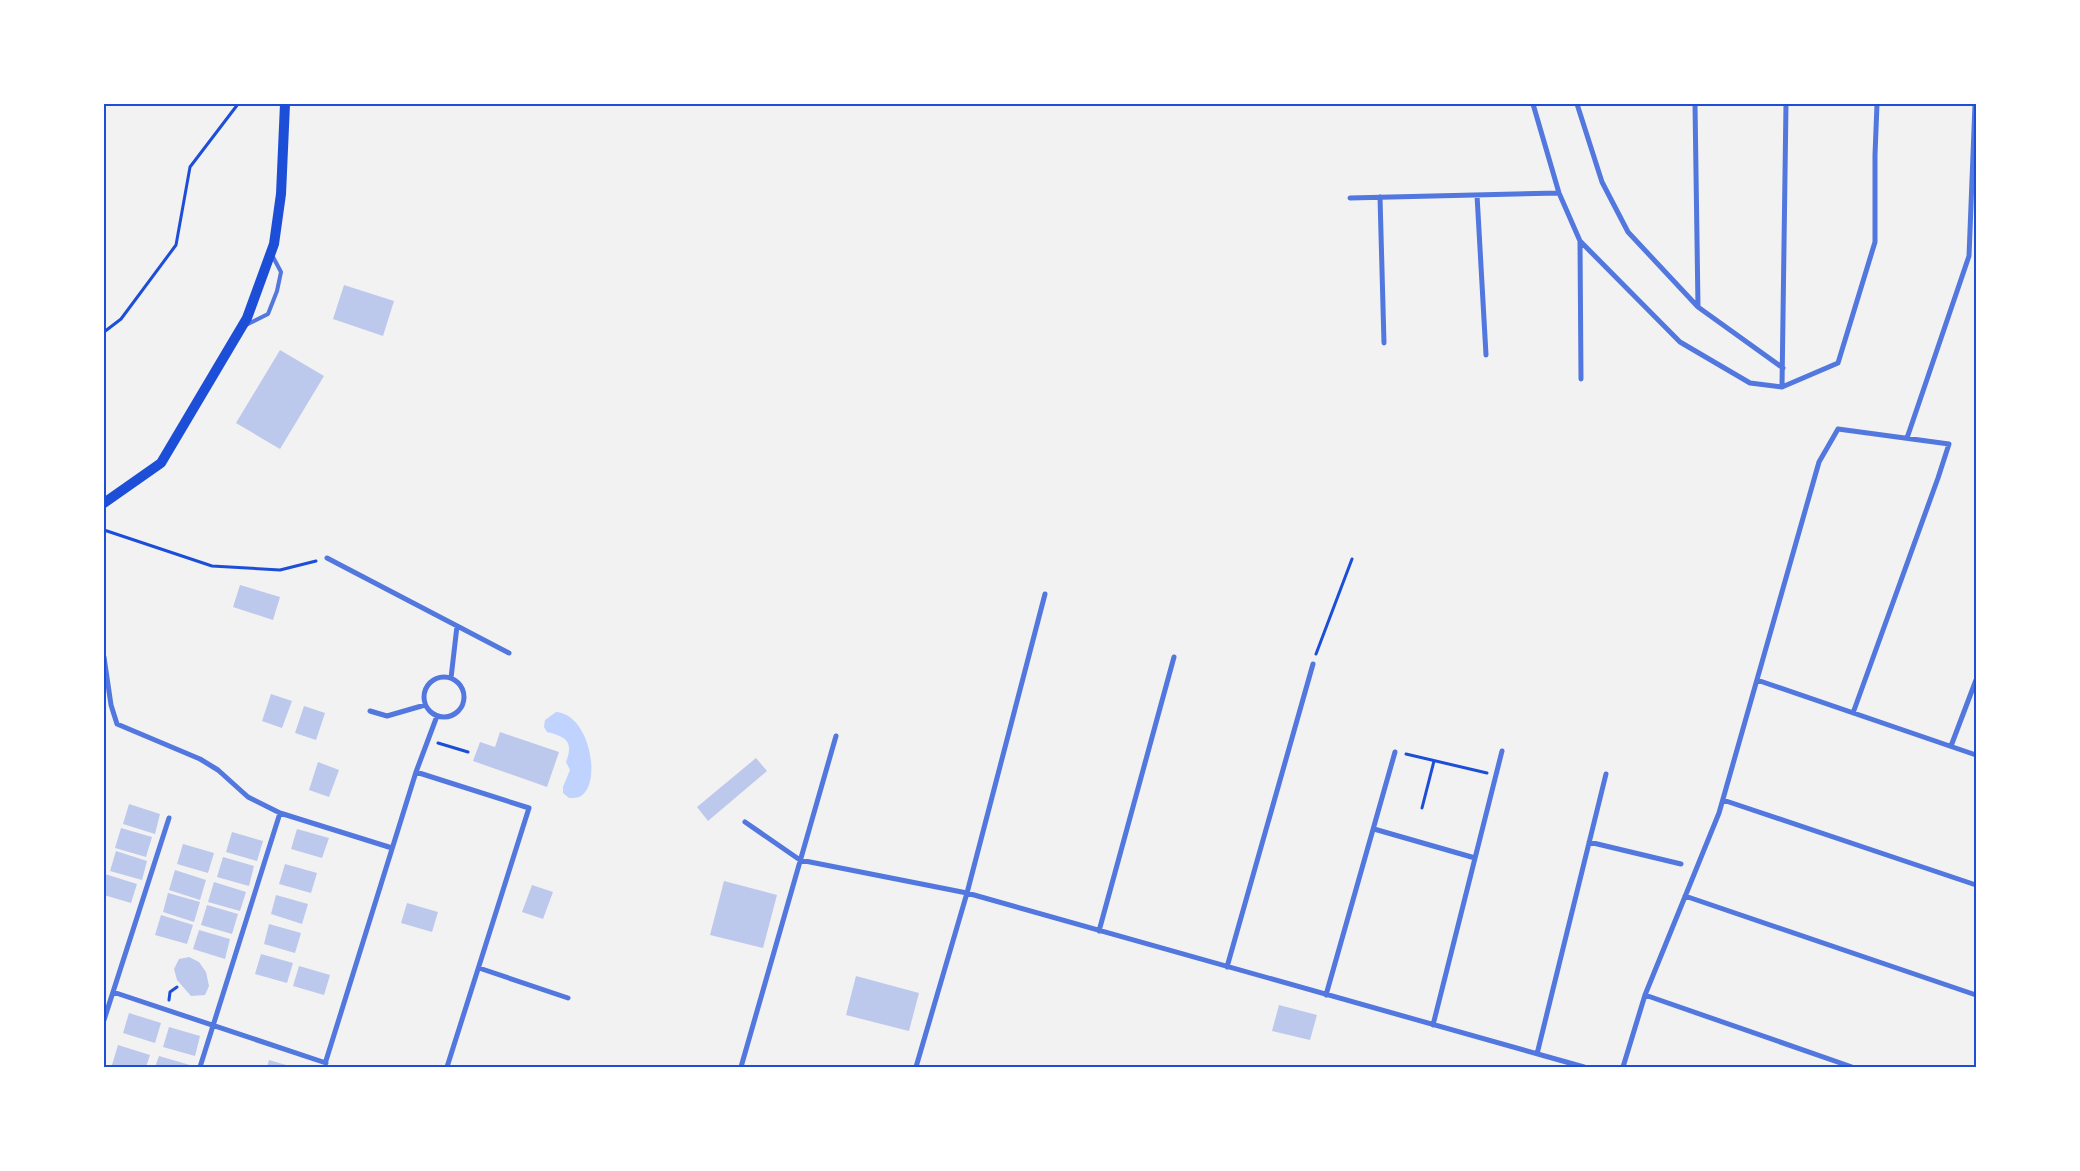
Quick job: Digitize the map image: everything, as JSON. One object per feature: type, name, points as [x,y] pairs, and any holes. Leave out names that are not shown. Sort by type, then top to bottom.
[{"type":"main road","points":[[104,503],[161,463],[247,318],[274,244],[281,194],[285,104]]},
{"type":"street","points":[[1533,104],[1559,193],[1580,241],[1680,342],[1750,382],[1782,387],[1838,363],[1875,242],[1877,104]]},
{"type":"street","points":[[1577,104],[1602,182],[1628,232],[1698,307],[1783,368]]},
{"type":"street","points":[[1695,104],[1698,307]]},
{"type":"street","points":[[1782,387],[1786,104]]},
{"type":"street","points":[[1907,438],[1970,256],[1975,104]]},
{"type":"street","points":[[1350,198],[1559,193]]},
{"type":"street","points":[[1477,195],[1486,355]]},
{"type":"street","points":[[1380,197],[1384,344]]},
{"type":"street","points":[[1580,241],[1581,379]]},
{"type":"street","points":[[1623,1067],[1644,995],[1723,800],[1819,462],[1838,429],[1949,444],[1853,713]]},
{"type":"street","points":[[327,558],[509,653]]},
{"type":"street","points":[[916,1067],[966,893],[1045,594]]},
{"type":"street","points":[[451,678],[457,626]]},
{"type":"street","points":[[104,657],[111,705],[117,724],[200,759],[218,770],[248,797],[280,813],[392,848]]},
{"type":"street","points":[[1099,931],[1174,657]]},
{"type":"street","points":[[1227,967],[1313,664]]},
{"type":"street","points":[[438,678],[451,678],[462,687],[464,700],[462,706],[453,716],[447,718],[437,716],[429,711],[425,705],[423,698],[427,685],[438,678]]},
{"type":"street","points":[[1757,680],[1976,755]]},
{"type":"street","points":[[1951,746],[1976,680]]},
{"type":"street","points":[[370,711],[387,716],[425,705]]},
{"type":"street","points":[[113,992],[325,1065],[416,772],[437,716]]},
{"type":"street","points":[[741,1067],[836,736]]},
{"type":"street","points":[[1433,1025],[1502,751]]},
{"type":"street","points":[[1326,995],[1395,752]]},
{"type":"street","points":[[416,772],[529,808],[447,1067]]},
{"type":"street","points":[[1537,1054],[1606,774]]},
{"type":"street","points":[[1723,800],[1976,885]]},
{"type":"street","points":[[200,1067],[280,813]]},
{"type":"street","points":[[104,1020],[169,818]]},
{"type":"street","points":[[745,822],[800,860],[966,893],[1584,1067]]},
{"type":"street","points":[[1374,829],[1475,858]]},
{"type":"street","points":[[1589,842],[1681,864]]},
{"type":"street","points":[[1685,896],[1976,995]]},
{"type":"street","points":[[479,968],[568,998]]},
{"type":"street","points":[[1644,995],[1852,1067]]},
{"type":"lane","points":[[242,326],[268,314],[277,291],[281,272],[271,253]]},
{"type":"path","points":[[104,332],[121,319],[176,245],[190,167],[238,104]]},
{"type":"path","points":[[104,530],[212,566],[280,570],[327,558]]},
{"type":"path","points":[[1313,664],[1352,559]]},
{"type":"path","points":[[428,740],[468,752]]},
{"type":"path","points":[[1395,752],[1496,775]]},
{"type":"path","points":[[1422,808],[1434,761]]},
{"type":"water","points":[[556,712],[568,716],[577,724],[589,750],[591,778],[587,789],[578,797],[569,798],[563,793],[563,787],[570,770],[566,762],[569,745],[563,738],[547,732],[544,727],[545,720]]},
{"type":"building","points":[[344,285],[394,301],[383,336],[333,319]]},
{"type":"building","points":[[280,350],[324,376],[280,449],[236,423]]},
{"type":"building","points":[[240,585],[280,597],[273,620],[233,607]]},
{"type":"building","points":[[271,694],[292,701],[282,728],[262,721]]},
{"type":"building","points":[[304,706],[325,713],[316,740],[295,733]]},
{"type":"building","points":[[500,732],[559,752],[547,787],[473,761],[480,742],[495,747]]},
{"type":"building","points":[[756,758],[767,771],[708,821],[697,807]]},
{"type":"building","points":[[318,762],[339,770],[329,797],[309,790]]},
{"type":"building","points":[[129,804],[160,814],[155,834],[123,824]]},
{"type":"building","points":[[121,828],[152,837],[146,857],[115,848]]},
{"type":"building","points":[[297,829],[329,838],[322,858],[291,849]]},
{"type":"building","points":[[232,832],[263,841],[257,861],[226,852]]},
{"type":"building","points":[[183,844],[214,853],[208,873],[177,864]]},
{"type":"building","points":[[116,851],[147,861],[142,880],[110,871]]},
{"type":"building","points":[[223,857],[254,866],[249,886],[217,877]]},
{"type":"building","points":[[285,864],[317,873],[311,893],[279,884]]},
{"type":"building","points":[[175,870],[206,880],[200,900],[169,890]]},
{"type":"building","points":[[105,874],[137,884],[131,903],[104,895]]},
{"type":"building","points":[[724,881],[777,895],[763,948],[710,935]]},
{"type":"building","points":[[214,882],[246,892],[240,911],[208,902]]},
{"type":"building","points":[[532,885],[553,892],[543,919],[522,912]]},
{"type":"building","points":[[168,893],[200,902],[194,922],[163,912]]},
{"type":"building","points":[[276,895],[308,904],[302,924],[271,914]]},
{"type":"building","points":[[407,903],[438,912],[432,932],[401,923]]},
{"type":"building","points":[[207,905],[238,914],[232,934],[201,925]]},
{"type":"building","points":[[161,915],[193,925],[187,944],[155,935]]},
{"type":"building","points":[[269,924],[301,933],[295,953],[264,944]]},
{"type":"building","points":[[199,930],[230,939],[225,959],[193,949]]},
{"type":"building","points":[[261,954],[293,963],[287,983],[255,974]]},
{"type":"building","points":[[189,957],[199,962],[206,972],[209,986],[205,995],[191,996],[177,980],[174,969],[179,959]]},
{"type":"building","points":[[299,966],[330,975],[324,995],[293,986]]},
{"type":"building","points":[[856,976],[919,993],[909,1031],[846,1015]]},
{"type":"building","points":[[1279,1005],[1317,1015],[1310,1040],[1272,1031]]},
{"type":"building","points":[[129,1013],[161,1023],[155,1043],[123,1033]]},
{"type":"building","points":[[169,1027],[200,1036],[195,1056],[163,1047]]},
{"type":"building","points":[[118,1045],[150,1055],[146,1067],[119,1067],[112,1065]]},
{"type":"building","points":[[159,1056],[190,1065],[190,1067],[155,1067]]},
{"type":"building","points":[[269,1060],[293,1067],[267,1067]]}]
